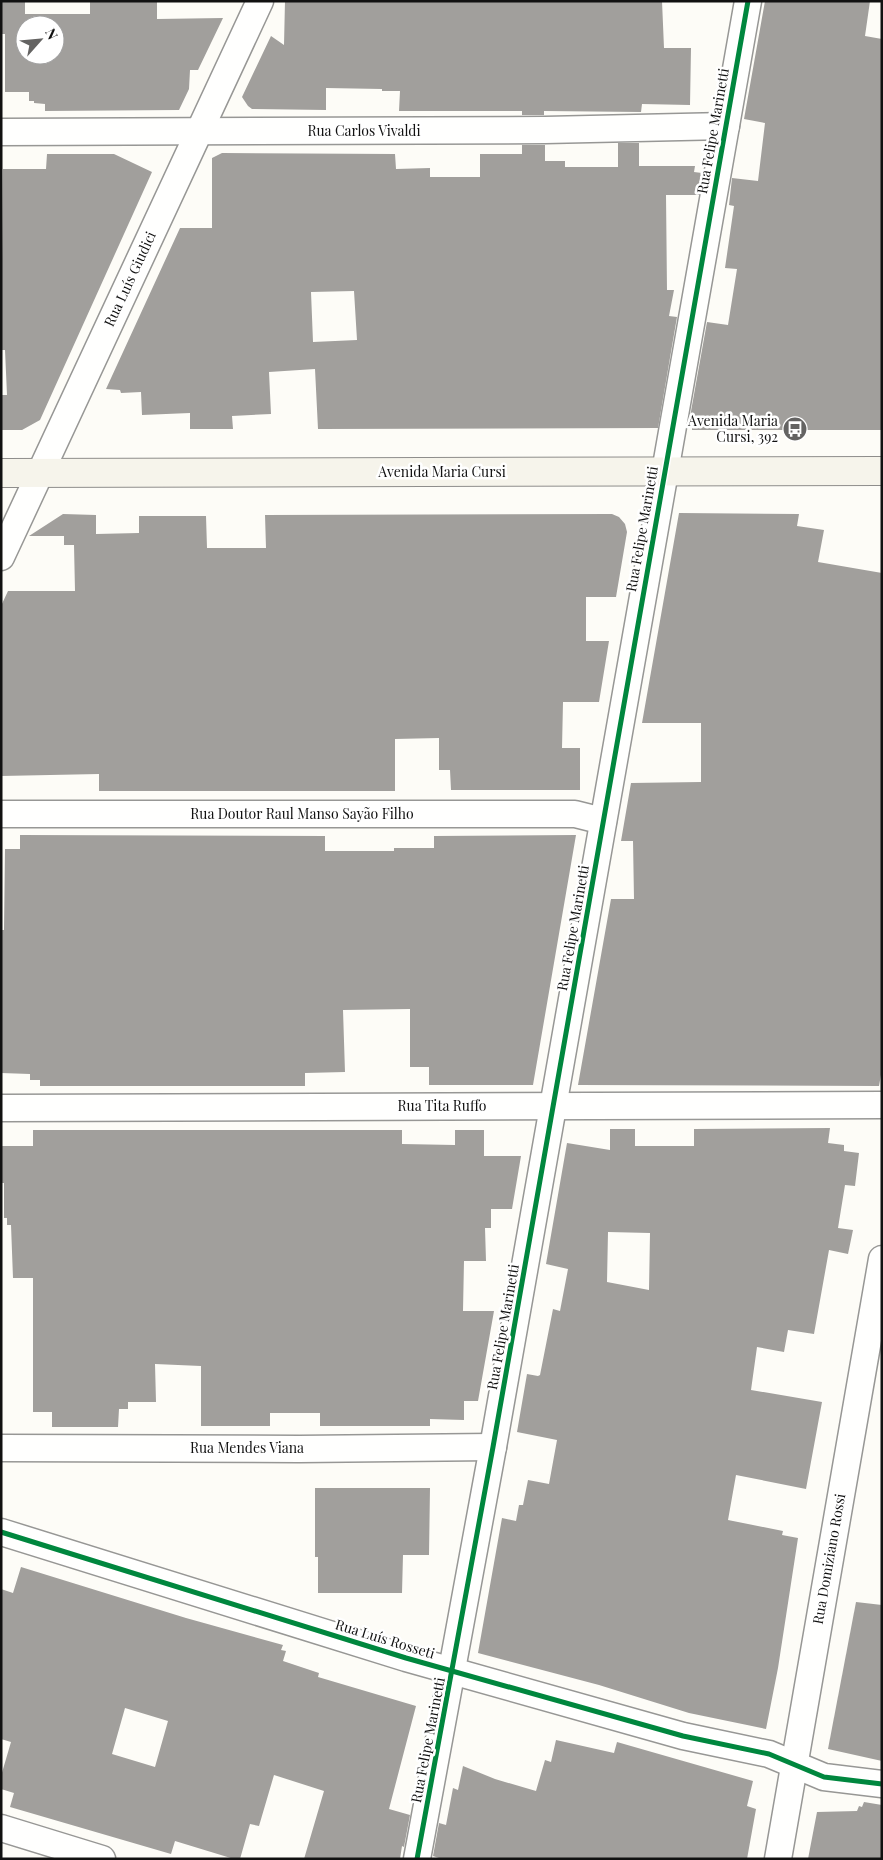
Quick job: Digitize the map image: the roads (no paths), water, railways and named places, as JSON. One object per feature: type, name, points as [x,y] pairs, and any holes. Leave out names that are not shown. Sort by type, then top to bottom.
[{"type":"street","name":"Rua Luís Giudici","points":[[1,557],[260,1]]},
{"type":"street","name":"Rua Felipe Marinetti","points":[[417,1859],[493,1447],[748,1]]},
{"type":"street","name":"Rua Carlos Vivaldi","points":[[1,132],[545,130],[726,126]]},
{"type":"street","name":"Avenida Maria Cursi","points":[[1,473],[882,471]]},
{"type":"street","name":"Rua Doutor Raul Manso Sayão Filho","points":[[1,814],[576,814],[602,821]]},
{"type":"street","name":"Rua Tita Ruffo","points":[[1,1108],[882,1105]]},
{"type":"street","name":"Rua Domiziano Rossi","points":[[778,1859],[882,1259]]},
{"type":"street","name":"Rua Mendes Viana","points":[[1,1448],[493,1447]]},
{"type":"street","name":"Rua Luís Rosseti","points":[[1,1532],[396,1655],[683,1736],[770,1754],[824,1777],[882,1784]]},
{"type":"street","points":[[1,1828],[102,1859]]},
{"type":"place","name":"Avenida Maria Cursi, 392","points":[[795,429]]}]
